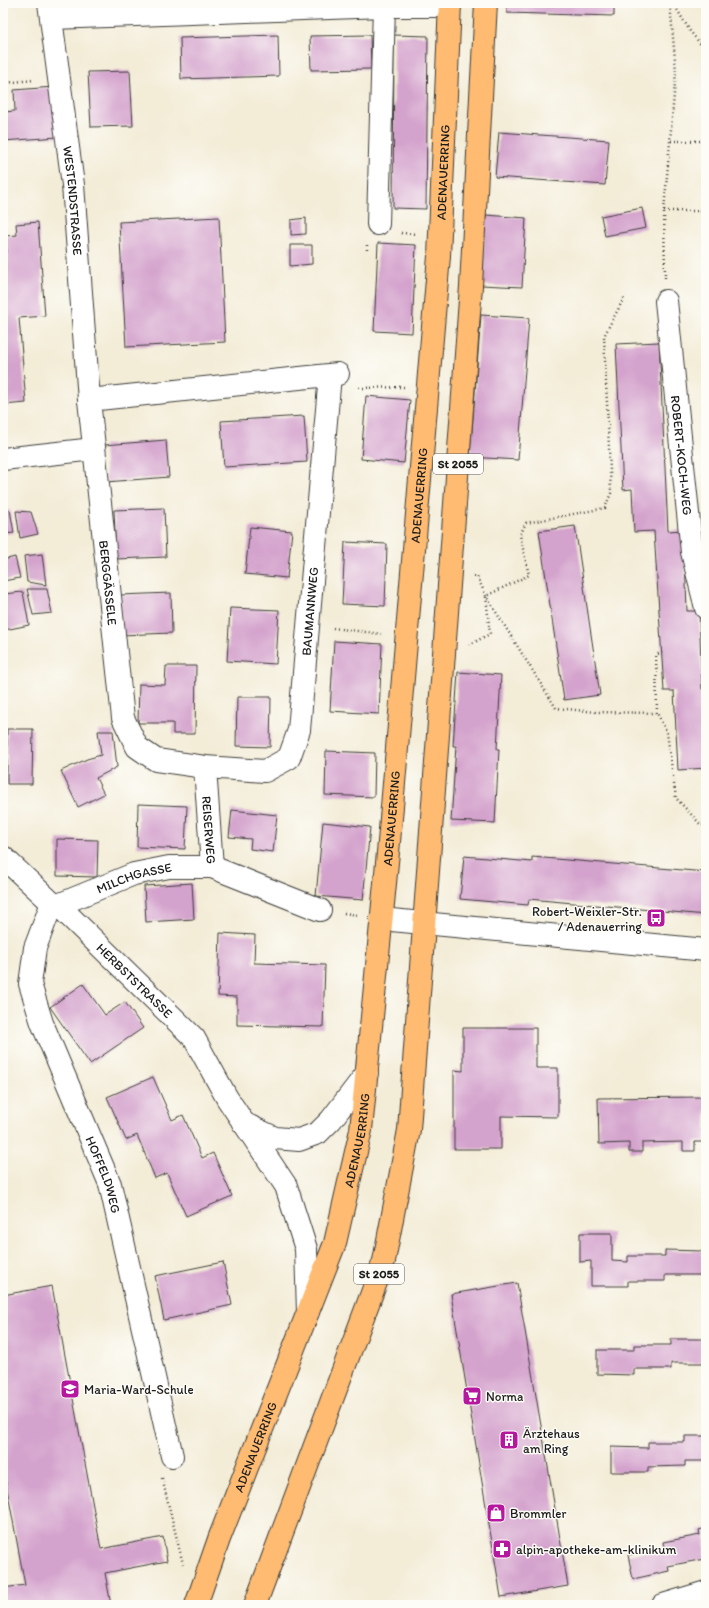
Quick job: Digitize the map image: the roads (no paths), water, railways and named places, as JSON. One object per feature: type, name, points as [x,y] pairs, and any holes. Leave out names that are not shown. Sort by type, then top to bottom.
[{"type":"main road","name":"St 2055","points":[[255,1605],[384,1261],[409,1130],[471,273],[486,3]]},
{"type":"main road","name":"ADENAUERRING","points":[[196,1605],[219,1539],[335,1243],[361,1130],[439,256],[450,4]]},
{"type":"street","points":[[50,11],[450,4]]},
{"type":"street","points":[[378,224],[384,6]]},
{"type":"street","name":"WESTENDSTRASSE","points":[[50,11],[73,185],[94,449]]},
{"type":"street","name":"ROBERT-KOCH-WEG","points":[[666,301],[692,552],[706,608]]},
{"type":"street","name":"BAUMANNWEG","points":[[89,400],[332,379],[299,730],[289,758],[266,771],[205,767]]},
{"type":"street","points":[[3,459],[94,449]]},
{"type":"street","name":"BERGGÄSSELE","points":[[94,449],[123,718],[137,747],[156,760],[205,767]]},
{"type":"street","name":"REISERWEG","points":[[205,767],[212,867],[320,910]]},
{"type":"street","name":"HERBSTSTRASSE","points":[[3,857],[55,904],[194,1038],[227,1098],[286,1186],[306,1248],[308,1312]]},
{"type":"street","name":"MILCHGASSE","points":[[55,904],[134,874],[169,867],[212,867]]},
{"type":"street","name":"HOFFELDWEG","points":[[55,904],[35,948],[30,984],[42,1023],[110,1184],[172,1456]]},
{"type":"street","points":[[381,919],[706,950]]},
{"type":"street","name":"HERBSTSTRASSE","points":[[244,1123],[275,1138],[299,1140],[318,1133],[331,1120],[367,1073]]},
{"type":"street","points":[[663,1605],[706,1592]]},
{"type":"place","name":"Robert-Weixler-Str. / Adenauerring","points":[[656,918]]},
{"type":"place","name":"Maria-Ward-Schule","points":[[70,1389]]},
{"type":"place","name":"Norma","points":[[472,1396]]},
{"type":"place","name":"Ärztehaus am Ring","points":[[509,1440]]},
{"type":"place","name":"Brommler","points":[[496,1513]]},
{"type":"place","name":"alpin-apotheke-am-klinikum","points":[[502,1549]]}]
